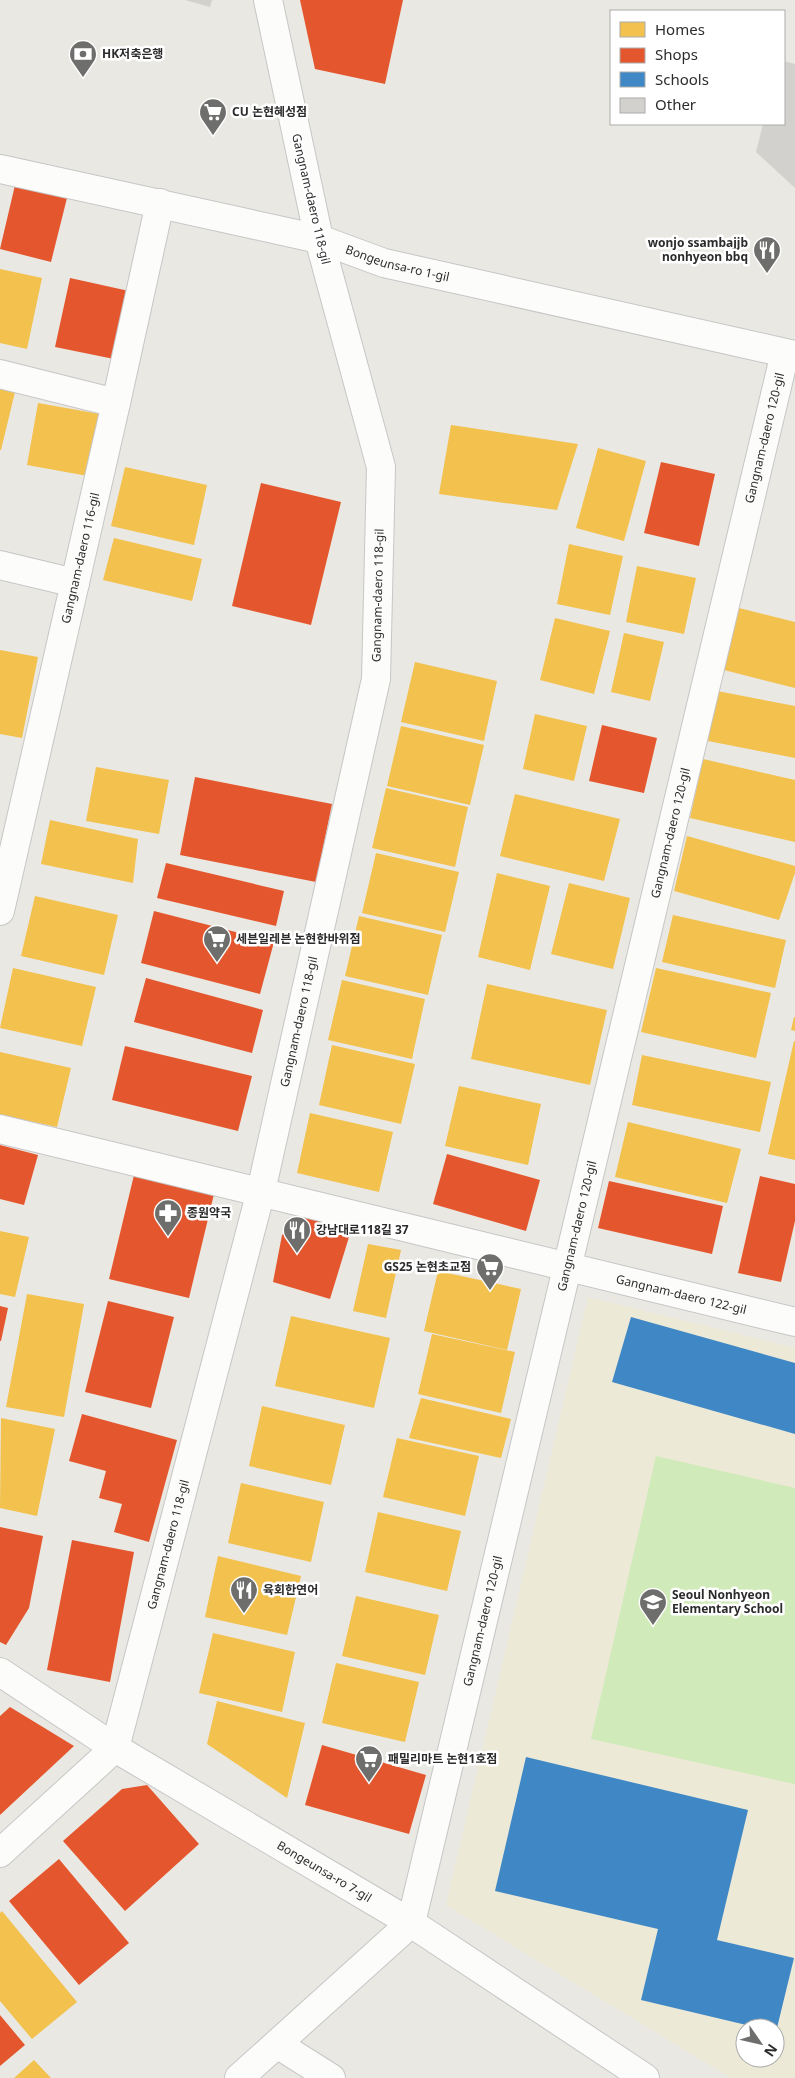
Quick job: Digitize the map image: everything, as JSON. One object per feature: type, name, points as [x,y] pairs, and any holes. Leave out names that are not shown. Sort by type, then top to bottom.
[{"type":"street","name":"Gangnam-daero 118-gil","points":[[115,1748],[261,1191],[376,679],[381,467],[319,239],[268,0]]},
{"type":"street","name":"Bongeunsa-ro 1-gil","points":[[0,169],[319,239],[384,263],[790,354]]},
{"type":"street","name":"Gangnam-daero 116-gil","points":[[0,911],[160,203]]},
{"type":"street","name":"Gangnam-daero 120-gil","points":[[411,1923],[566,1268],[790,354]]},
{"type":"street","points":[[0,374],[116,403]]},
{"type":"street","points":[[0,565],[75,583]]},
{"type":"street","points":[[0,1130],[261,1191],[566,1268]]},
{"type":"street","name":"Gangnam-daero 122-gil","points":[[566,1268],[795,1322]]},
{"type":"street","name":"Bongeunsa-ro 7-gil","points":[[0,1672],[115,1748],[411,1923],[645,2078]]},
{"type":"street","points":[[0,1853],[115,1748]]},
{"type":"street","points":[[239,2078],[411,1923]]},
{"type":"street","points":[[277,2044],[331,2078]]},
{"type":"shaded area","name":"Seoul Nonhyeon Elementary School","points":[[588,1297],[795,1348],[795,2078],[731,2078],[446,1905]]},
{"type":"green space","points":[[656,1456],[795,1488],[795,1784],[591,1739]]},
{"type":"building: Homes","points":[[0,269],[42,278],[27,349],[0,343]]},
{"type":"building: Homes","points":[[0,388],[15,392],[1,450],[0,450]]},
{"type":"building: Homes","points":[[38,403],[100,414],[88,476],[27,465]]},
{"type":"building: Homes","points":[[451,425],[578,444],[557,510],[439,494]]},
{"type":"building: Homes","points":[[598,448],[646,461],[624,541],[576,528]]},
{"type":"building: Homes","points":[[125,467],[207,485],[194,545],[111,526]]},
{"type":"building: Homes","points":[[114,538],[202,559],[192,601],[103,580]]},
{"type":"building: Homes","points":[[569,544],[623,556],[610,615],[557,604]]},
{"type":"building: Homes","points":[[637,566],[696,578],[684,634],[626,622]]},
{"type":"building: Homes","points":[[735,607],[795,622],[795,688],[720,669]]},
{"type":"building: Homes","points":[[555,618],[610,631],[594,694],[540,680]]},
{"type":"building: Homes","points":[[624,633],[664,642],[650,701],[611,692]]},
{"type":"building: Homes","points":[[0,650],[38,657],[22,738],[0,734]]},
{"type":"building: Homes","points":[[415,662],[497,681],[484,741],[401,722]]},
{"type":"building: Homes","points":[[717,691],[795,706],[795,758],[708,741]]},
{"type":"building: Homes","points":[[535,714],[587,726],[574,781],[523,769]]},
{"type":"building: Homes","points":[[401,726],[484,745],[470,805],[387,786]]},
{"type":"building: Homes","points":[[703,759],[795,780],[795,842],[690,818]]},
{"type":"building: Homes","points":[[96,767],[169,780],[159,834],[86,821]]},
{"type":"building: Homes","points":[[386,788],[468,807],[455,867],[372,848]]},
{"type":"building: Homes","points":[[515,794],[620,819],[604,881],[500,856]]},
{"type":"building: Homes","points":[[50,820],[138,839],[133,883],[41,864]]},
{"type":"building: Homes","points":[[687,836],[795,866],[795,873],[779,920],[674,891]]},
{"type":"building: Homes","points":[[376,853],[459,872],[445,932],[362,913]]},
{"type":"building: Homes","points":[[497,873],[550,886],[530,970],[478,957]]},
{"type":"building: Homes","points":[[569,883],[630,898],[613,969],[551,954]]},
{"type":"building: Homes","points":[[35,896],[118,915],[104,975],[21,956]]},
{"type":"building: Homes","points":[[673,915],[786,940],[775,988],[662,962]]},
{"type":"building: Homes","points":[[359,916],[442,935],[428,995],[345,976]]},
{"type":"building: Homes","points":[[13,968],[96,987],[82,1046],[0,1028]]},
{"type":"building: Homes","points":[[656,968],[771,993],[756,1058],[641,1032]]},
{"type":"building: Homes","points":[[342,980],[425,999],[412,1059],[328,1040]]},
{"type":"building: Homes","points":[[487,984],[607,1010],[590,1085],[471,1059]]},
{"type":"building: Homes","points":[[795,1017],[795,1031],[791,1030]]},
{"type":"building: Homes","points":[[795,1041],[795,1160],[768,1154]]},
{"type":"building: Homes","points":[[332,1045],[415,1064],[401,1124],[319,1105]]},
{"type":"building: Homes","points":[[0,1052],[71,1068],[57,1127],[0,1115]]},
{"type":"building: Homes","points":[[642,1055],[771,1082],[760,1132],[632,1105]]},
{"type":"building: Homes","points":[[459,1086],[541,1104],[528,1165],[445,1146]]},
{"type":"building: Homes","points":[[310,1113],[393,1132],[379,1192],[297,1173]]},
{"type":"building: Homes","points":[[628,1122],[741,1149],[727,1203],[615,1177]]},
{"type":"building: Homes","points":[[0,1231],[29,1237],[15,1297],[0,1294]]},
{"type":"building: Homes","points":[[368,1244],[401,1250],[386,1318],[353,1311]]},
{"type":"building: Homes","points":[[438,1271],[521,1289],[507,1350],[424,1331]]},
{"type":"building: Homes","points":[[27,1294],[84,1304],[64,1417],[6,1407]]},
{"type":"building: Homes","points":[[291,1316],[390,1338],[374,1408],[275,1386]]},
{"type":"building: Homes","points":[[432,1334],[515,1352],[501,1413],[418,1394]]},
{"type":"building: Homes","points":[[421,1398],[511,1419],[501,1458],[409,1438]]},
{"type":"building: Homes","points":[[262,1406],[345,1425],[331,1485],[249,1466]]},
{"type":"building: Homes","points":[[1,1418],[55,1429],[37,1516],[0,1508]]},
{"type":"building: Homes","points":[[397,1438],[479,1456],[465,1516],[383,1497]]},
{"type":"building: Homes","points":[[241,1483],[324,1502],[311,1562],[228,1543]]},
{"type":"building: Homes","points":[[378,1512],[461,1531],[447,1591],[365,1572]]},
{"type":"building: Homes","points":[[218,1556],[301,1576],[287,1635],[205,1617]]},
{"type":"building: Homes","points":[[356,1596],[439,1615],[425,1675],[342,1656]]},
{"type":"building: Homes","points":[[213,1633],[295,1652],[282,1712],[199,1693]]},
{"type":"building: Homes","points":[[336,1663],[419,1682],[405,1742],[322,1723]]},
{"type":"building: Homes","points":[[217,1701],[305,1723],[287,1798],[207,1744]]},
{"type":"building: Homes","points":[[2,1911],[77,2002],[32,2039],[0,2001],[0,1913]]},
{"type":"building: Homes","points":[[34,2060],[51,2078],[14,2078]]},
{"type":"building: Shops","points":[[300,0],[403,0],[385,84],[315,69]]},
{"type":"building: Shops","points":[[15,185],[67,198],[51,262],[0,249]]},
{"type":"building: Shops","points":[[70,278],[129,291],[114,359],[55,347]]},
{"type":"building: Shops","points":[[661,462],[715,474],[699,546],[644,533]]},
{"type":"building: Shops","points":[[261,483],[341,502],[311,625],[232,606]]},
{"type":"building: Shops","points":[[602,725],[657,738],[644,793],[589,781]]},
{"type":"building: Shops","points":[[195,777],[332,804],[316,882],[180,855]]},
{"type":"building: Shops","points":[[166,863],[284,891],[276,926],[157,898]]},
{"type":"building: Shops","points":[[154,911],[274,942],[260,994],[141,963]]},
{"type":"building: Shops","points":[[146,978],[263,1010],[252,1053],[134,1022]]},
{"type":"building: Shops","points":[[125,1046],[252,1076],[238,1131],[112,1100]]},
{"type":"building: Shops","points":[[0,1145],[38,1155],[24,1205],[0,1199]]},
{"type":"building: Shops","points":[[447,1154],[540,1180],[526,1231],[433,1204]]},
{"type":"building: Shops","points":[[134,1175],[214,1194],[189,1298],[109,1279]]},
{"type":"building: Shops","points":[[760,1176],[795,1184],[795,1221],[781,1282],[738,1273]]},
{"type":"building: Shops","points":[[609,1181],[723,1206],[712,1254],[598,1228]]},
{"type":"building: Shops","points":[[309,1215],[353,1224],[330,1299],[273,1282],[282,1235]]},
{"type":"building: Shops","points":[[108,1301],[174,1317],[151,1408],[85,1392]]},
{"type":"building: Shops","points":[[0,1306],[8,1308],[1,1341],[0,1341]]},
{"type":"building: Shops","points":[[82,1414],[177,1440],[149,1542],[114,1532],[122,1504],[99,1498],[106,1471],[69,1461]]},
{"type":"building: Shops","points":[[0,1527],[43,1536],[29,1608],[6,1645],[0,1642]]},
{"type":"building: Shops","points":[[72,1540],[134,1552],[110,1682],[47,1670]]},
{"type":"building: Shops","points":[[10,1707],[74,1746],[0,1815],[0,1716]]},
{"type":"building: Shops","points":[[322,1745],[426,1775],[409,1834],[305,1805]]},
{"type":"building: Shops","points":[[147,1785],[199,1844],[125,1911],[63,1841],[122,1789]]},
{"type":"building: Shops","points":[[59,1859],[129,1943],[79,1985],[9,1901]]},
{"type":"building: Shops","points":[[0,2015],[25,2045],[0,2066]]},
{"type":"building: Schools","points":[[631,1317],[795,1363],[795,1434],[612,1382]]},
{"type":"building: Schools","points":[[526,1757],[748,1810],[717,1940],[794,1958],[779,2018],[735,2018],[735,2022],[641,2000],[658,1929],[495,1891]]},
{"type":"building: Other","points":[[185,0],[212,0],[210,7]]},
{"type":"building: Other","points":[[785,61],[795,64],[795,188],[756,152],[763,125],[785,125]]},
{"type":"place","name":"HK저축은행","points":[[83,78]]},
{"type":"place","name":"CU 논현혜성점","points":[[213,136]]},
{"type":"place","name":"wonjo ssambajjb nonhyeon bbq","points":[[767,274]]},
{"type":"place","name":"세븐일레븐 논현한바위점","points":[[217,963]]},
{"type":"place","name":"종원약국","points":[[168,1237]]},
{"type":"place","name":"강남대로118길 37","points":[[297,1254]]},
{"type":"place","name":"GS25 논현초교점","points":[[490,1291]]},
{"type":"place","name":"육회한연어","points":[[244,1614]]},
{"type":"place","name":"Seoul Nonhyeon Elementary School","points":[[653,1626]]},
{"type":"place","name":"패밀리마트 논현1호점","points":[[369,1783]]}]
